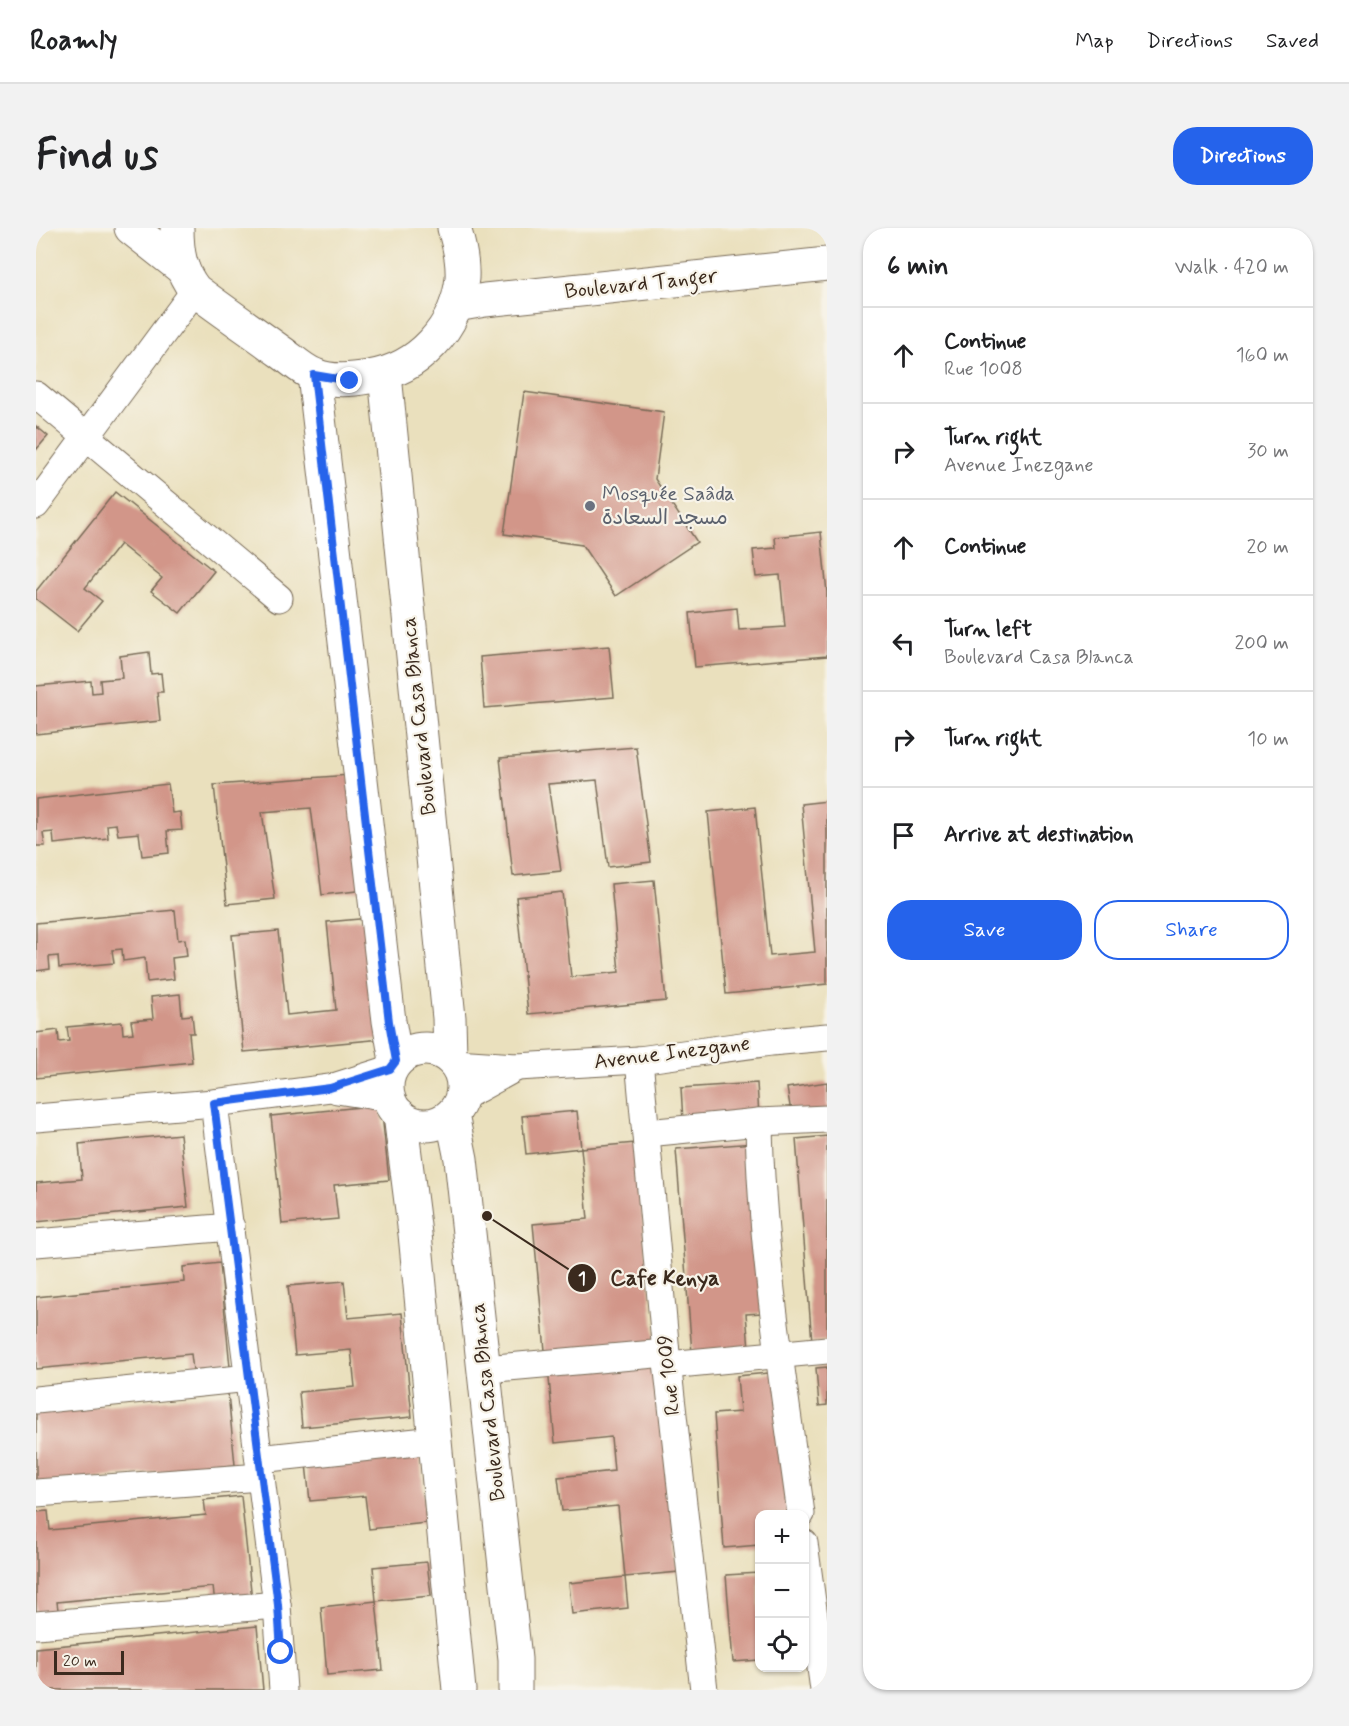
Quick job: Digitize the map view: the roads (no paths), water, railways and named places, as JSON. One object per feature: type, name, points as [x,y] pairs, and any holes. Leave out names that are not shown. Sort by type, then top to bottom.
[{"type":"main road","points":[[131,228],[189,280],[314,375],[350,381],[385,375],[409,364],[429,348],[445,328],[456,305],[462,277],[460,249],[454,228]]},
{"type":"main road","points":[[177,228],[177,247],[189,280]]},
{"type":"main road","name":"Boulevard Tanger","points":[[456,305],[827,264]]},
{"type":"main road","points":[[314,375],[389,1022],[393,1086],[415,1234],[459,1690]]},
{"type":"main road","name":"Boulevard Casa Blanca","points":[[385,375],[452,1060]]},
{"type":"main road","points":[[428,1048],[439,1051],[452,1060],[463,1080],[457,1106],[440,1122],[426,1125],[412,1123],[393,1086],[405,1054],[416,1049],[428,1048]]},
{"type":"main road","name":"Boulevard Casa Blanca","points":[[457,1106],[515,1659],[515,1690]]},
{"type":"street","points":[[36,505],[87,438],[189,280]]},
{"type":"street","points":[[36,395],[279,598]]},
{"type":"street","name":"Avenue Inezgane","points":[[452,1060],[517,1067],[639,1060],[771,1042],[827,1037]]},
{"type":"street","name":"Rue 1009","points":[[639,1060],[667,1359],[704,1690]]},
{"type":"street","points":[[457,1106],[517,1067]]},
{"type":"street","points":[[36,1118],[214,1103],[330,1088],[393,1086]]},
{"type":"street","points":[[214,1103],[278,1605],[283,1690]]},
{"type":"street","points":[[647,1133],[759,1122],[827,1119]]},
{"type":"street","points":[[759,1122],[760,1177],[779,1353],[800,1510]]},
{"type":"street","points":[[36,1243],[231,1227]]},
{"type":"street","points":[[485,1369],[827,1350]]},
{"type":"street","points":[[36,1400],[249,1378]]},
{"type":"street","points":[[36,1493],[260,1468],[435,1440]]},
{"type":"street","points":[[807,1564],[824,1690]]},
{"type":"street","points":[[36,1625],[278,1605]]},
{"type":"place","name":"Mosquée Saâda مسجد السعادة","points":[[590,506]]},
{"type":"place","name":"Cafe Kenya","points":[[487,1216]]}]
